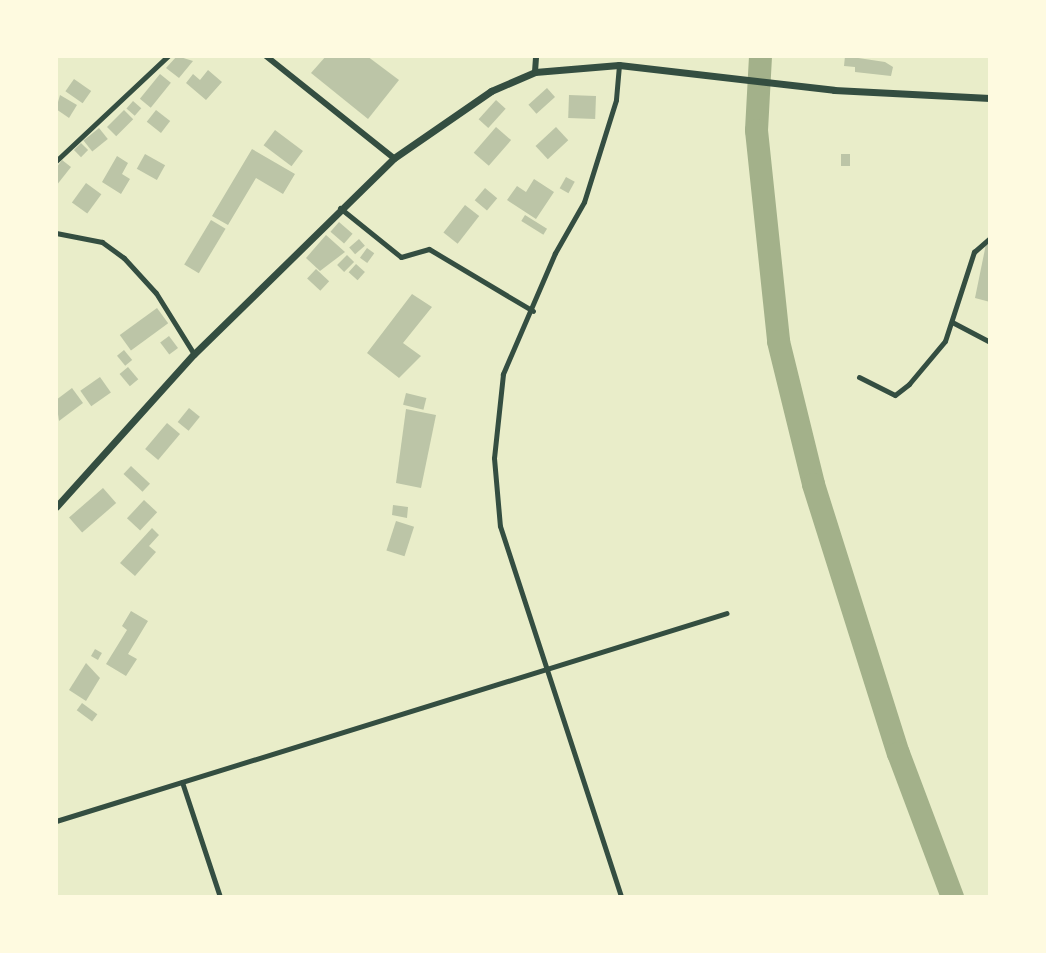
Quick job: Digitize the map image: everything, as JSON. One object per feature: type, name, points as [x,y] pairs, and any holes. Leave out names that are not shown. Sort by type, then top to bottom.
[{"type":"main road","points":[[56,507],[194,354],[340,208],[394,158],[491,91],[535,72],[619,65],[834,90],[990,98]]},
{"type":"street","points":[[56,161],[167,56]]},
{"type":"street","points":[[266,56],[394,158]]},
{"type":"street","points":[[535,72],[536,56]]},
{"type":"street","points":[[619,65],[616,100],[584,202],[555,253],[533,311],[503,374],[494,458],[500,526],[621,897]]},
{"type":"street","points":[[340,208],[401,257],[429,249],[533,311]]},
{"type":"street","points":[[56,233],[102,242],[124,258],[156,293],[194,354]]},
{"type":"street","points":[[859,377],[895,395],[945,341],[974,252],[990,238]]},
{"type":"street","points":[[952,322],[990,342]]},
{"type":"street","points":[[56,821],[727,613]]},
{"type":"street","points":[[182,782],[220,897]]},
{"type":"building","points":[[177,56],[193,61],[179,78],[166,68]]},
{"type":"building","points":[[326,56],[367,56],[399,80],[368,119],[311,73]]},
{"type":"building","points":[[845,56],[885,62],[893,67],[891,76],[855,72],[855,67],[844,66]]},
{"type":"building","points":[[208,70],[222,82],[206,100],[186,83],[193,74],[200,80]]},
{"type":"building","points":[[160,74],[171,83],[151,108],[140,99]]},
{"type":"building","points":[[74,79],[91,91],[83,103],[65,91]]},
{"type":"building","points":[[547,88],[555,97],[536,114],[528,105]]},
{"type":"building","points":[[60,95],[77,105],[69,118],[56,109]]},
{"type":"building","points":[[569,95],[596,96],[595,119],[568,118]]},
{"type":"building","points":[[496,100],[506,109],[488,128],[479,119]]},
{"type":"building","points":[[133,101],[141,108],[135,116],[126,109]]},
{"type":"building","points":[[124,110],[133,119],[116,136],[107,127]]},
{"type":"building","points":[[156,110],[170,121],[161,133],[147,122]]},
{"type":"building","points":[[496,127],[511,140],[489,166],[474,153]]},
{"type":"building","points":[[556,127],[568,140],[548,159],[536,146]]},
{"type":"building","points":[[99,128],[108,139],[92,151],[83,141]]},
{"type":"building","points":[[275,130],[303,151],[292,166],[264,145]]},
{"type":"building","points":[[81,143],[88,150],[81,157],[74,150]]},
{"type":"building","points":[[252,149],[295,174],[283,194],[256,178],[228,225],[212,216]]},
{"type":"building","points":[[145,154],[165,165],[157,180],[137,169]]},
{"type":"building","points":[[841,154],[850,154],[850,166],[841,166]]},
{"type":"building","points":[[117,156],[128,163],[122,174],[130,179],[121,194],[102,182]]},
{"type":"building","points":[[62,160],[71,167],[56,186],[56,168]]},
{"type":"building","points":[[566,177],[575,182],[568,193],[560,188]]},
{"type":"building","points":[[534,179],[554,192],[536,219],[507,200],[517,186],[526,192]]},
{"type":"building","points":[[86,183],[101,194],[87,214],[72,202]]},
{"type":"building","points":[[485,188],[497,198],[487,211],[475,200]]},
{"type":"building","points":[[465,205],[479,216],[458,244],[443,233]]},
{"type":"building","points":[[525,215],[547,229],[543,235],[521,221]]},
{"type":"building","points":[[211,220],[226,229],[199,273],[184,265]]},
{"type":"building","points":[[339,222],[353,234],[344,244],[330,232]]},
{"type":"building","points":[[326,235],[345,252],[320,271],[306,258]]},
{"type":"building","points":[[359,239],[365,246],[355,254],[349,248]]},
{"type":"building","points":[[986,244],[990,245],[990,302],[975,298]]},
{"type":"building","points":[[367,248],[374,253],[367,263],[360,258]]},
{"type":"building","points":[[347,255],[354,262],[344,272],[337,265]]},
{"type":"building","points":[[356,264],[365,272],[358,280],[349,272]]},
{"type":"building","points":[[316,269],[329,281],[320,291],[307,279]]},
{"type":"building","points":[[412,294],[432,307],[403,343],[421,356],[399,378],[367,353]]},
{"type":"building","points":[[157,308],[168,323],[131,350],[120,335]]},
{"type":"building","points":[[169,336],[178,348],[169,355],[160,343]]},
{"type":"building","points":[[124,350],[132,360],[125,366],[117,356]]},
{"type":"building","points":[[128,367],[138,379],[130,386],[120,374]]},
{"type":"building","points":[[100,377],[111,393],[91,406],[80,391]]},
{"type":"building","points":[[72,388],[83,403],[59,421],[56,400]]},
{"type":"building","points":[[406,393],[426,398],[423,410],[403,405]]},
{"type":"building","points":[[189,408],[200,417],[189,431],[178,422]]},
{"type":"building","points":[[406,409],[436,415],[421,488],[396,483]]},
{"type":"building","points":[[167,423],[180,434],[158,460],[145,449]]},
{"type":"building","points":[[131,466],[150,484],[143,492],[123,474]]},
{"type":"building","points":[[103,488],[116,503],[82,533],[69,518]]},
{"type":"building","points":[[144,500],[157,512],[140,531],[127,518]]},
{"type":"building","points":[[393,505],[408,507],[407,518],[392,515]]},
{"type":"building","points":[[396,521],[414,527],[404,556],[386,550]]},
{"type":"building","points":[[152,528],[159,535],[149,546],[156,552],[135,576],[120,563]]},
{"type":"building","points":[[131,611],[148,621],[128,654],[137,659],[126,676],[106,664],[127,630],[122,626]]},
{"type":"building","points":[[95,649],[102,653],[98,660],[91,656]]},
{"type":"building","points":[[86,663],[100,678],[86,701],[69,690]]},
{"type":"building","points":[[82,703],[97,714],[92,721],[77,710]]},
{"type":"waterway","points":[[760,56],[756,130],[778,341],[813,484],[898,753],[952,897]]}]
